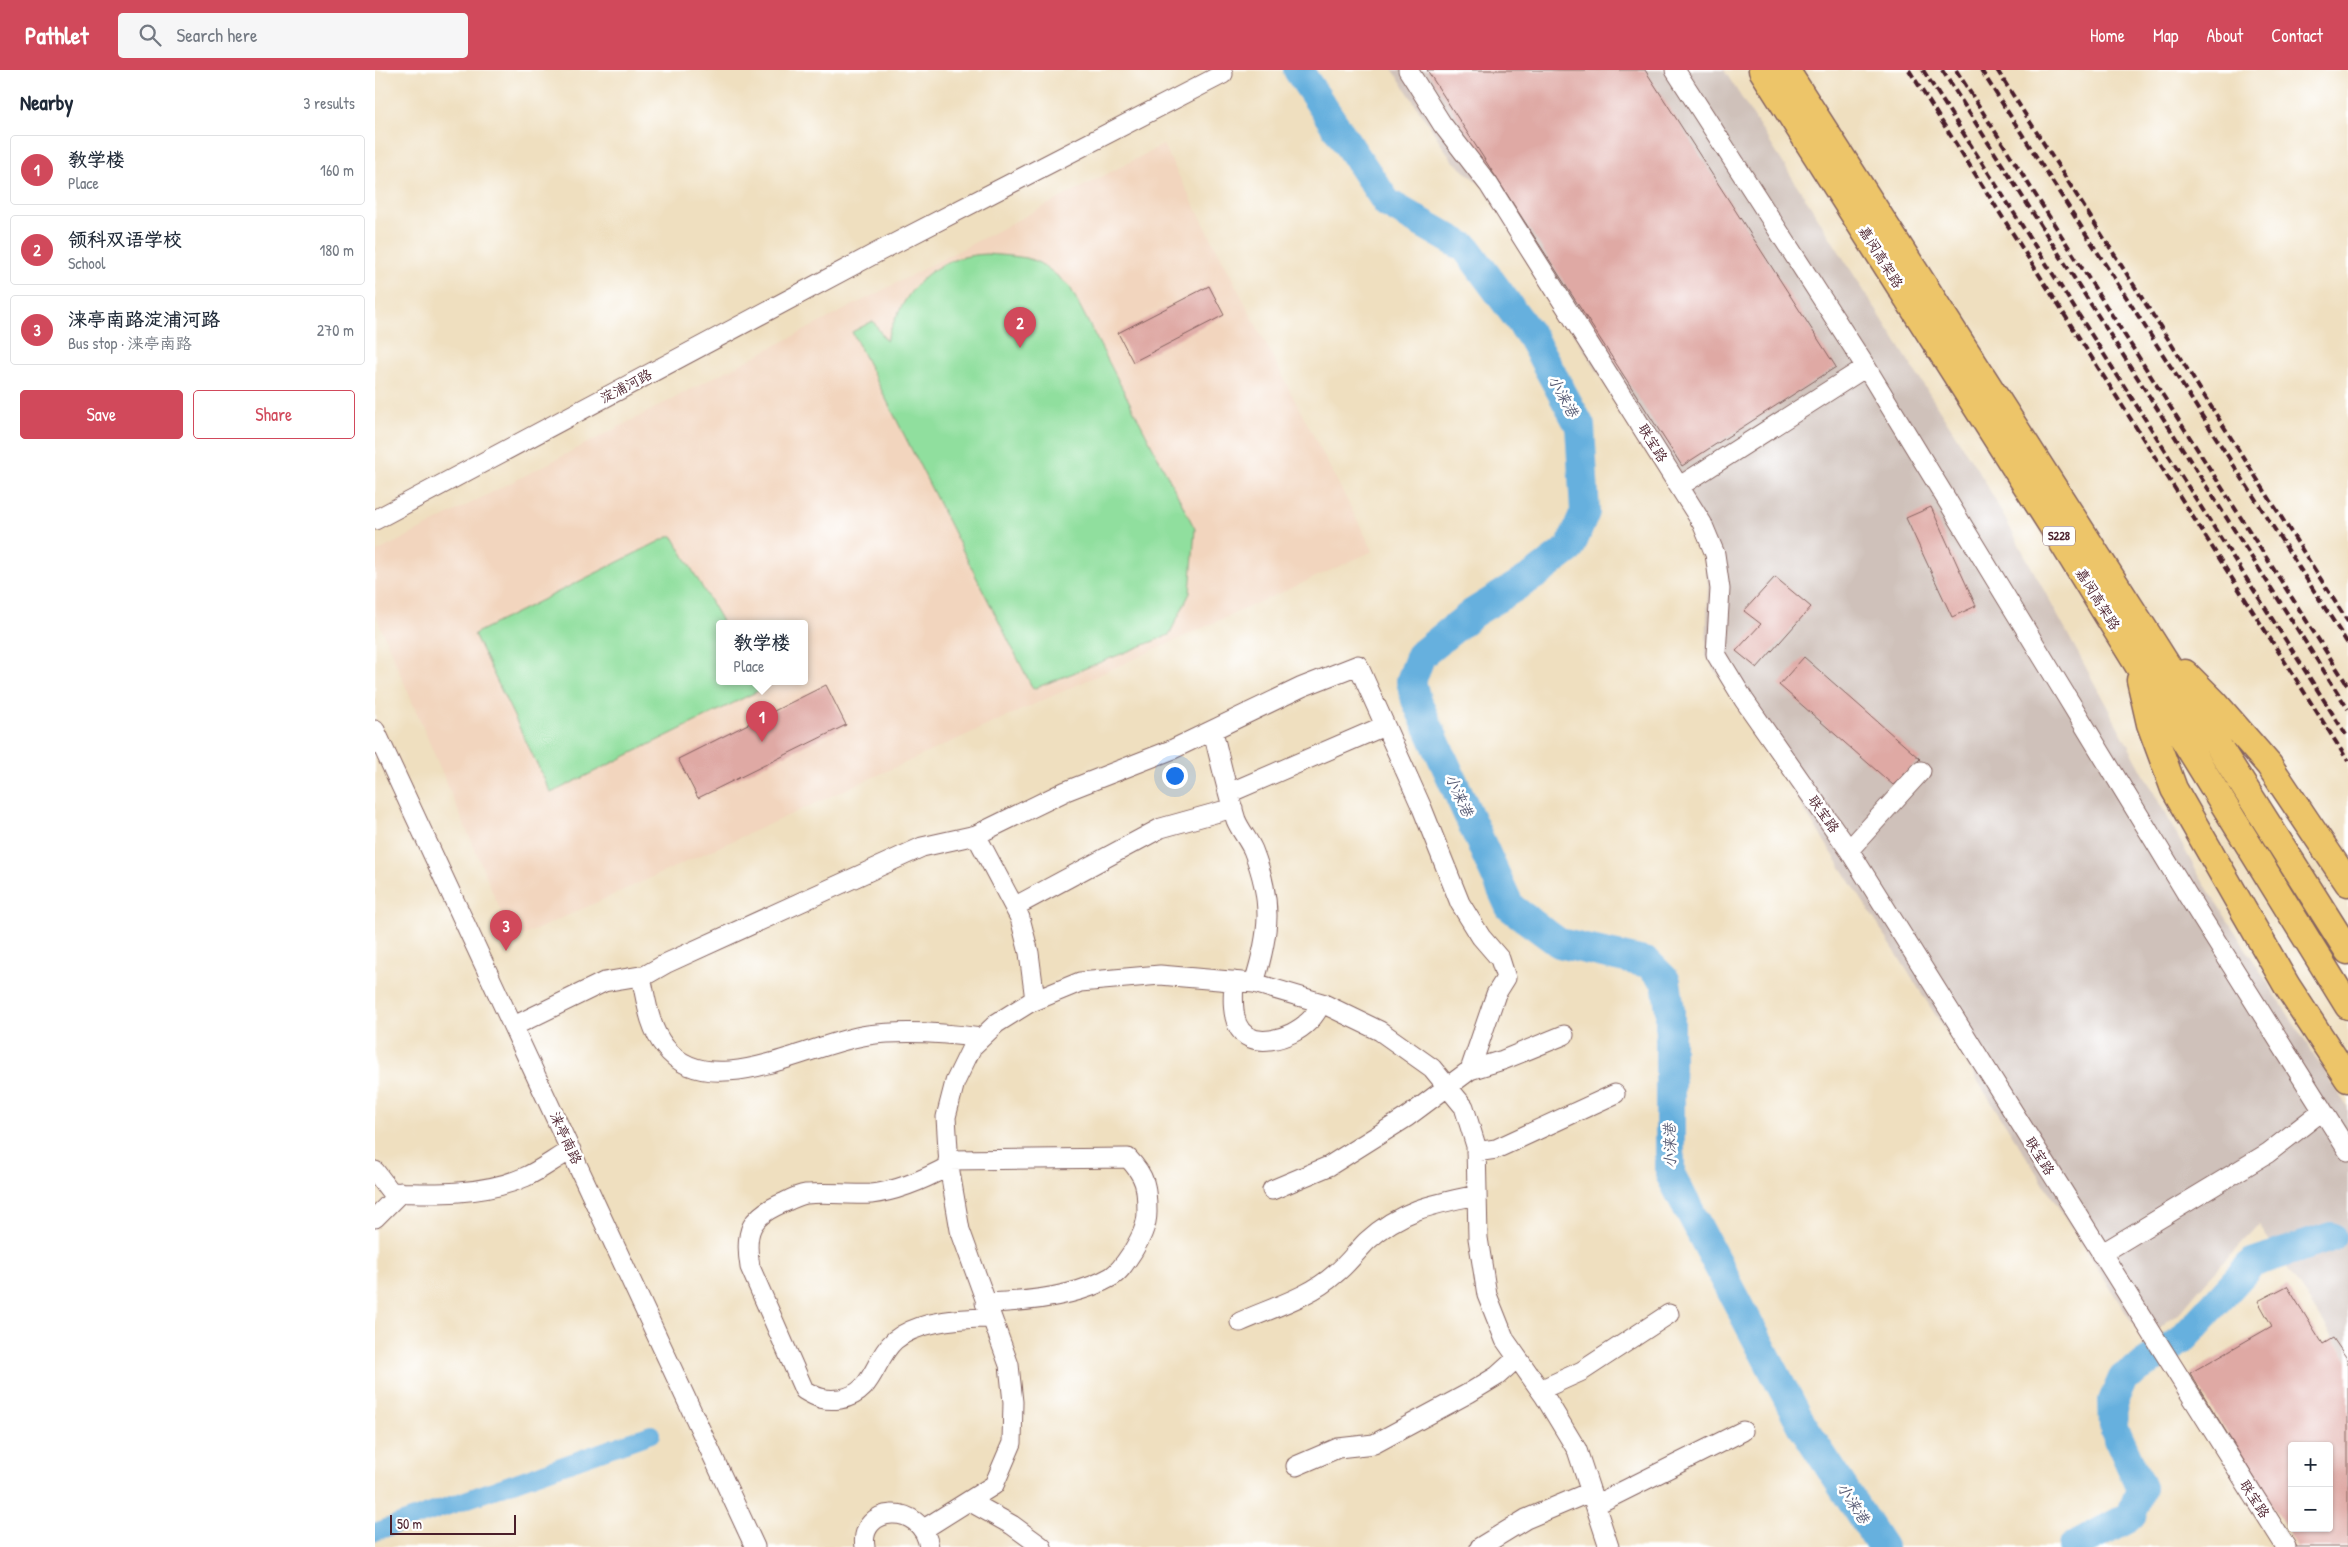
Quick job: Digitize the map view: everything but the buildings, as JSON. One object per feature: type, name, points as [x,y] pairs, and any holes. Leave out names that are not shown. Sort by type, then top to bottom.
[{"type":"highway","name":"嘉闵高架路","points":[[1762,70],[2135,660],[2348,1006]]},
{"type":"highway","name":"嘉闵高架路","points":[[1786,70],[2348,951]]},
{"type":"highway","points":[[2152,641],[2215,703],[2269,765],[2348,883]]},
{"type":"highway","points":[[2135,660],[2150,724],[2174,789],[2287,986],[2348,1079]]},
{"type":"street","name":"淀浦河路","points":[[375,520],[878,252],[1223,74],[1221,70]]},
{"type":"street","name":"联宝路","points":[[1408,70],[1442,124],[1489,186],[1702,523],[1715,554],[1720,588],[1716,654],[1744,700],[1849,850],[2152,1334],[2177,1378],[2286,1547]]},
{"type":"street","points":[[1675,70],[1866,367],[2188,896],[2348,1151]]},
{"type":"street","points":[[1680,486],[1866,367]]},
{"type":"street","points":[[514,1026],[604,982],[641,976],[922,847],[976,835],[1066,791],[1213,731],[1302,687],[1358,665],[1422,808],[1445,870],[1460,902],[1481,936],[1500,959],[1507,978],[1496,994],[1471,1070]]},
{"type":"street","points":[[1014,907],[1161,828],[1231,801],[1384,726]]},
{"type":"street","name":"涞亭南路","points":[[375,730],[755,1547]]},
{"type":"street","points":[[1213,731],[1237,822],[1251,844],[1263,875],[1268,911],[1265,947],[1254,983]]},
{"type":"street","points":[[1849,850],[1921,771]]},
{"type":"street","points":[[976,835],[1020,918],[1029,953],[1035,1000]]},
{"type":"street","points":[[924,1529],[994,1485],[1012,1443],[1013,1402],[1009,1365],[959,1230],[949,1163],[946,1117],[955,1082],[971,1047],[997,1023],[1035,1000],[1080,982],[1159,975],[1254,983],[1322,1003],[1380,1031],[1432,1068],[1463,1106],[1476,1152],[1478,1238],[1487,1295],[1505,1340],[1540,1390],[1577,1450],[1609,1547]]},
{"type":"street","points":[[641,976],[650,1016],[664,1047],[681,1063],[696,1070],[731,1071],[867,1035],[945,1033],[981,1038]]},
{"type":"street","points":[[1234,981],[1233,1004],[1237,1025],[1248,1037],[1267,1041],[1290,1035],[1308,1022],[1322,1003]]},
{"type":"street","points":[[1272,1190],[1329,1166],[1407,1117],[1471,1070],[1503,1060],[1564,1035]]},
{"type":"street","points":[[1476,1152],[1496,1149],[1615,1094]]},
{"type":"street","points":[[2101,1254],[2268,1153],[2322,1111]]},
{"type":"street","points":[[375,1171],[391,1192],[475,1190],[524,1177],[571,1150]]},
{"type":"street","points":[[1128,1158],[1140,1170],[1147,1187],[1147,1223],[1137,1245],[1113,1276],[1091,1286],[1050,1297],[1017,1302],[988,1311],[927,1324],[895,1340],[865,1386],[850,1398],[818,1399],[805,1390],[750,1267],[746,1246],[747,1234],[756,1218],[774,1206],[805,1194],[872,1194],[925,1180],[949,1163],[1128,1158]]},
{"type":"street","points":[[375,1218],[401,1192]]},
{"type":"street","points":[[1240,1322],[1316,1287],[1329,1279],[1369,1239],[1393,1220],[1427,1205],[1477,1195]]},
{"type":"street","points":[[1540,1390],[1582,1371],[1669,1314]]},
{"type":"street","points":[[1296,1466],[1338,1448],[1374,1444],[1469,1393],[1497,1376],[1517,1358]]},
{"type":"street","points":[[1480,1547],[1526,1518],[1592,1498],[1743,1431]]},
{"type":"street","points":[[969,1501],[1012,1525],[1042,1547]]},
{"type":"street","points":[[864,1546],[863,1536],[871,1523],[888,1514],[910,1516],[924,1529],[929,1547]]},
{"type":"shaded area","points":[[1393,70],[1724,70],[1984,480],[2198,874],[2348,1108],[2348,1360],[2259,1225],[2179,1313],[2144,1341],[1706,656],[1708,585],[1704,556],[1686,514],[1483,187],[1452,160]]},
{"type":"shaded area","points":[[1163,145],[1373,551],[513,940],[375,614],[375,553]]},
{"type":"green space","points":[[986,254],[1014,256],[1033,260],[1048,269],[1070,287],[1195,529],[1190,593],[1169,635],[1033,689],[852,332],[873,321],[886,341],[893,323],[911,292],[934,269],[966,257]]},
{"type":"green space","points":[[672,535],[721,620],[716,620],[716,685],[760,685],[762,689],[551,793],[474,634]]},
{"type":"waterway","name":"小涞港","points":[[1298,70],[1387,203],[1466,248],[1531,336],[1580,426],[1585,512],[1570,548],[1536,574],[1473,613],[1421,655],[1411,681],[1416,700],[1510,907],[1559,943],[1648,963],[1666,981],[1670,1010],[1670,1174],[1802,1425],[1882,1547]]},
{"type":"waterway","points":[[2073,1547],[2131,1516],[2141,1488],[2114,1428],[2113,1401],[2123,1378],[2182,1340],[2252,1263],[2331,1237]]},
{"type":"waterway","points":[[375,1532],[651,1434]]},
{"type":"railway","points":[[1909,70],[2348,761]]},
{"type":"railway","points":[[1923,70],[2348,738]]},
{"type":"railway","points":[[1942,70],[2348,709]]},
{"type":"railway","points":[[1956,70],[2348,686]]},
{"type":"railway","points":[[1981,70],[2348,644]]},
{"type":"railway","points":[[1997,70],[2348,622]]},
{"type":"place","name":"领科双语学校","points":[[1020,348]]},
{"type":"place","name":"教学楼","points":[[762,742]]},
{"type":"place","name":"涞亭南路淀浦河路","points":[[506,951]]}]
